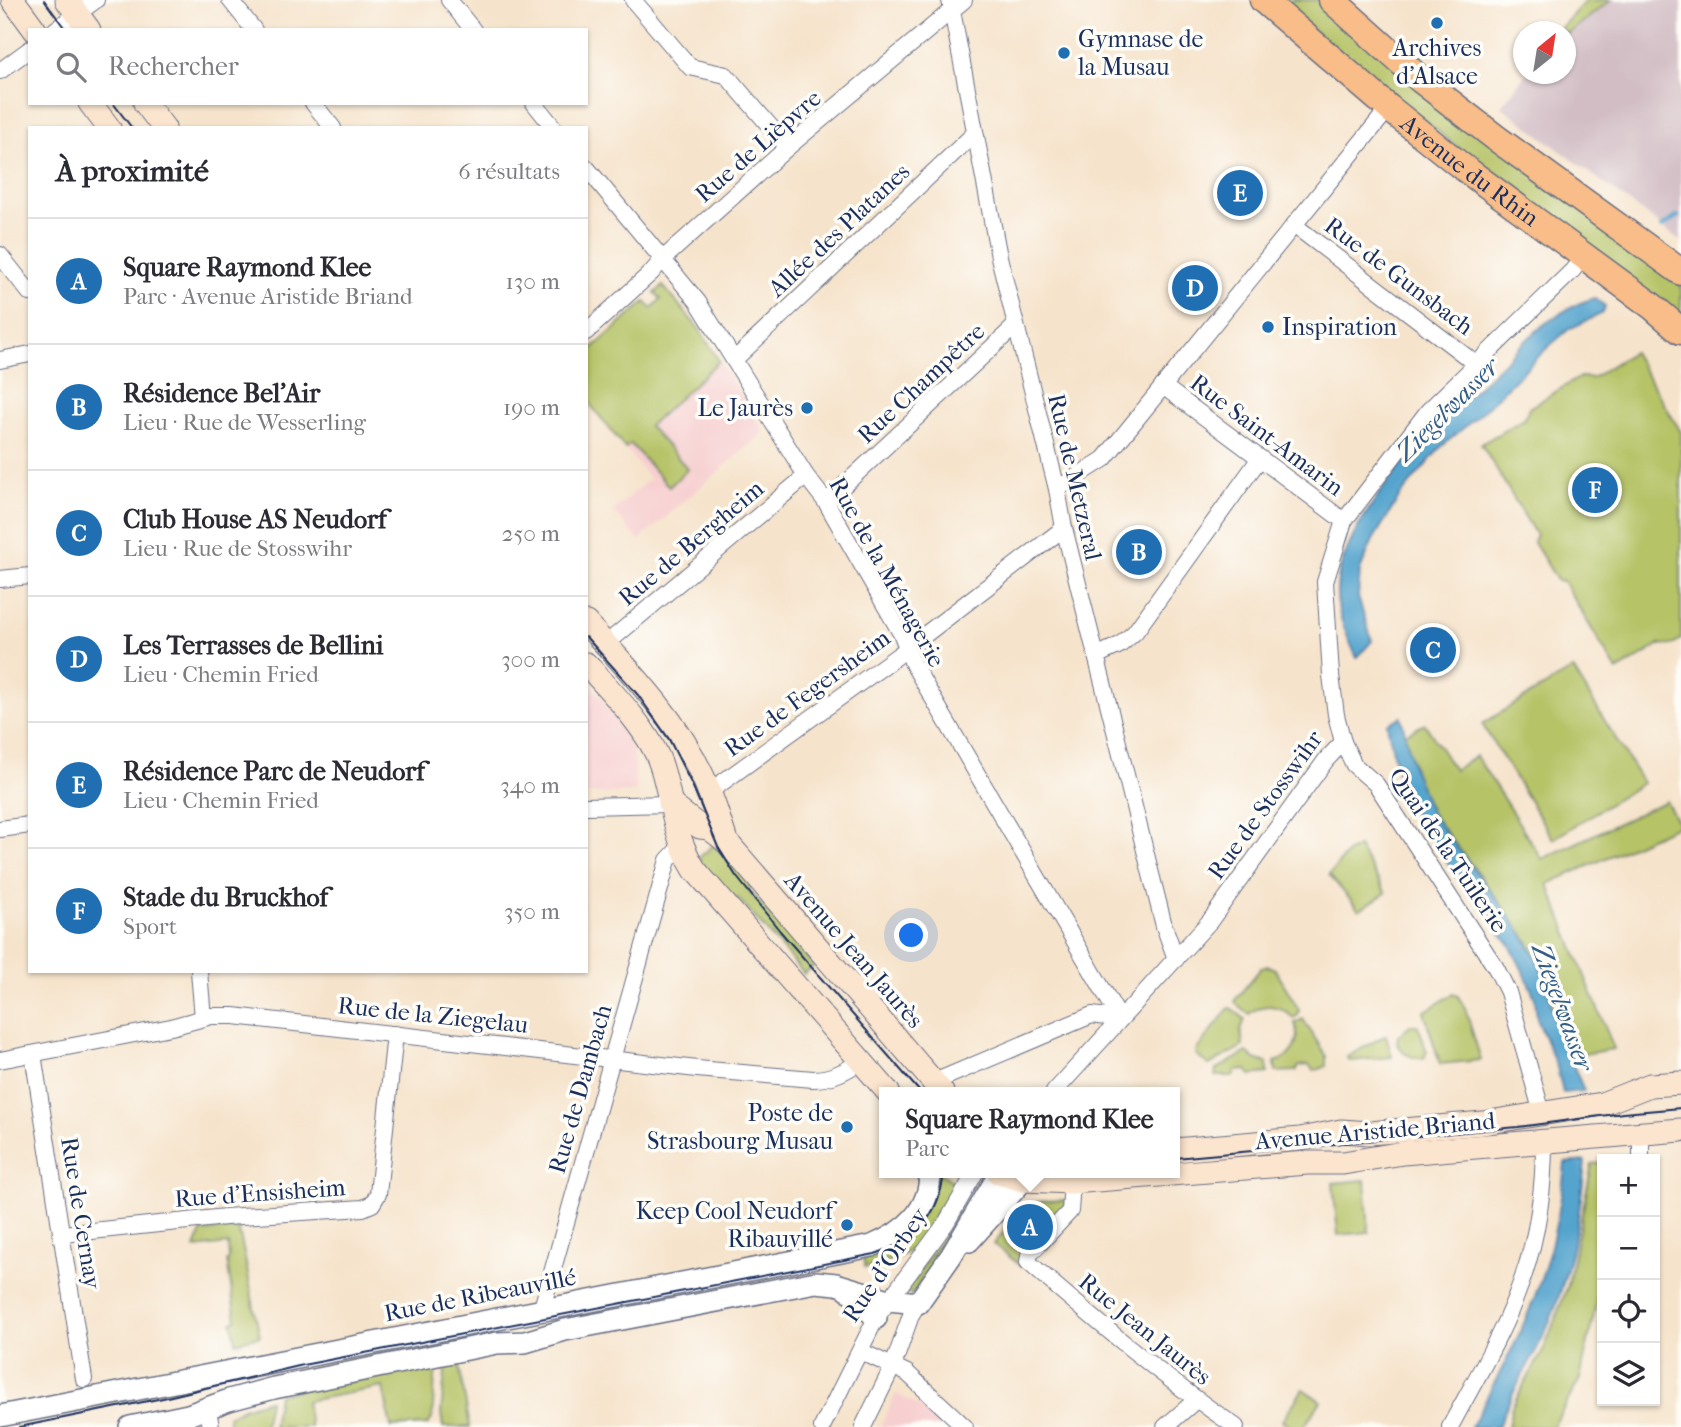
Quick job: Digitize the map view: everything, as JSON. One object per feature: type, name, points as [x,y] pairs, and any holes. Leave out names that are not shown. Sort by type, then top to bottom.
[{"type":"main road","points":[[13,0],[34,28]]},
{"type":"main road","name":"Avenue du Rhin","points":[[1264,0],[1389,108],[1460,165],[1652,306],[1681,331]]},
{"type":"main road","name":"Avenue du Rhin","points":[[1332,0],[1421,80],[1496,138],[1681,272]]},
{"type":"main road","points":[[92,105],[107,126]]},
{"type":"main road","points":[[147,105],[162,126]]},
{"type":"main road","name":"Avenue Jean Jaurès","points":[[588,625],[663,710],[681,737],[709,792],[726,841]]},
{"type":"main road","points":[[588,666],[634,719],[647,739],[662,768],[681,846],[695,870],[884,1087]]},
{"type":"main road","name":"Avenue Jean Jaurès","points":[[670,804],[700,827],[709,828],[726,841],[938,1087]]},
{"type":"main road","points":[[681,846],[700,827]]},
{"type":"main road","name":"Avenue Aristide Briand","points":[[1180,1150],[1300,1139],[1340,1131],[1370,1133],[1483,1123],[1602,1104],[1650,1085],[1681,1083]]},
{"type":"main road","name":"Quai de la Tuilerie","points":[[1542,1113],[1544,1141]]},
{"type":"main road","name":"Avenue Aristide Briand","points":[[1180,1173],[1307,1163],[1343,1163],[1403,1153],[1681,1130]]},
{"type":"main road","name":"Avenue Aristide Briand","points":[[1016,1178],[1072,1182],[1121,1178]]},
{"type":"street","points":[[230,0],[252,28]]},
{"type":"street","points":[[449,0],[471,28]]},
{"type":"street","points":[[633,0],[690,67],[726,75],[788,147]]},
{"type":"street","name":"Rue de Lièpvre","points":[[588,330],[788,147],[951,6],[964,0]]},
{"type":"street","name":"Rue de Metzeral","points":[[951,6],[1015,326],[1057,489],[1063,528],[1164,926],[1175,959]]},
{"type":"street","points":[[58,28],[84,10]]},
{"type":"street","points":[[0,71],[28,50]]},
{"type":"street","points":[[315,105],[330,126]]},
{"type":"street","points":[[536,105],[552,126]]},
{"type":"street","points":[[1057,489],[1104,459],[1389,108]]},
{"type":"street","name":"Allée des Platanes","points":[[734,360],[975,133]]},
{"type":"street","name":"Rue de la Ménagerie","points":[[588,169],[698,302],[806,476],[826,502],[902,635],[913,664],[1120,1018]]},
{"type":"street","name":"Rue de Gunsbach","points":[[1294,225],[1476,364]]},
{"type":"street","points":[[0,255],[28,290]]},
{"type":"street","name":"Rue de Stosswihr","points":[[1058,1087],[1210,921],[1326,760],[1343,742],[1336,715],[1331,675],[1325,582],[1344,521],[1428,411],[1572,271],[1584,256]]},
{"type":"street","name":"Rue Champêtre","points":[[826,502],[1015,326]]},
{"type":"street","points":[[0,360],[28,354]]},
{"type":"street","name":"Rue Saint-Amarin","points":[[1163,386],[1344,521]]},
{"type":"street","points":[[1096,656],[1120,645],[1135,632],[1260,458]]},
{"type":"street","name":"Rue de Bergheim","points":[[606,644],[806,476]]},
{"type":"street","name":"Rue de Fegersheim","points":[[709,792],[906,649],[1063,528]]},
{"type":"street","points":[[0,579],[28,576]]},
{"type":"street","name":"Quai de la Tuilerie","points":[[1343,742],[1354,765],[1376,784],[1496,968],[1508,992],[1542,1113]]},
{"type":"street","points":[[588,806],[670,804]]},
{"type":"street","points":[[0,829],[28,825]]},
{"type":"street","name":"Rue de Dambach","points":[[542,1308],[668,860],[681,846]]},
{"type":"street","points":[[199,973],[203,1018]]},
{"type":"street","points":[[938,1087],[1092,1015],[1120,1018]]},
{"type":"street","name":"Rue de la Ziegelau","points":[[0,1060],[203,1018],[234,1016],[813,1079],[848,1070],[861,1061]]},
{"type":"street","name":"Rue d'Ensisheim","points":[[63,1234],[226,1217],[363,1208],[372,1204],[378,1194],[395,1034]]},
{"type":"street","name":"Rue de Cernay","points":[[33,1054],[85,1379]]},
{"type":"street","points":[[1641,1134],[1641,1154]]},
{"type":"street","name":"Quai de la Tuilerie","points":[[1450,1427],[1503,1328],[1522,1282],[1536,1228],[1544,1141]]},
{"type":"street","name":"Rue de Ribeauvillé","points":[[0,1416],[542,1308],[872,1246],[912,1223],[924,1204],[930,1178]]},
{"type":"street","name":"Rue d'Orbey","points":[[822,1427],[876,1318],[946,1223],[972,1178]]},
{"type":"street","name":"Rue d'Orbey","points":[[863,1427],[893,1366],[911,1315],[951,1256],[997,1178]]},
{"type":"street","name":"Rue d'Orbey","points":[[951,1256],[974,1237],[1023,1180]]},
{"type":"street","name":"Rue Jean Jaurès","points":[[1072,1182],[1070,1211],[1029,1255],[1028,1262],[1108,1331],[1196,1400],[1236,1427]]},
{"type":"street","name":"Rue de Ribeauvillé","points":[[130,1427],[188,1415],[209,1418],[229,1400],[274,1388],[497,1343],[524,1342],[565,1330],[792,1287],[827,1282],[889,1300],[918,1303]]},
{"type":"street","points":[[847,1287],[876,1318]]},
{"type":"street","points":[[860,1351],[907,1373],[965,1427]]},
{"type":"street","points":[[1164,1427],[1196,1400]]},
{"type":"shaded area","points":[[1610,0],[1681,0],[1681,241],[1501,106],[1518,84],[1576,84],[1576,27]]},
{"type":"shaded area","points":[[663,286],[700,330],[764,432],[639,540],[613,511],[650,479],[588,402],[588,352],[645,302],[652,308],[661,299],[655,293]]},
{"type":"shaded area","points":[[588,682],[611,709],[625,733],[634,758],[636,792],[588,794]]},
{"type":"shaded area","points":[[896,1394],[938,1415],[951,1427],[880,1427]]},
{"type":"green space","points":[[1276,0],[1318,0],[1358,35],[1681,282],[1681,320],[1554,225]]},
{"type":"green space","points":[[1586,0],[1611,0],[1576,27],[1576,21],[1567,21]]},
{"type":"green space","points":[[663,286],[700,330],[719,361],[649,426],[688,469],[669,487],[631,444],[625,448],[588,402],[588,352],[645,302],[652,308],[661,299],[655,293]]},
{"type":"green space","points":[[1633,352],[1681,432],[1681,639],[1671,645],[1659,645],[1617,671],[1563,581],[1557,580],[1533,541],[1536,535],[1481,444],[1524,419],[1529,408],[1580,377],[1592,378]]},
{"type":"green space","points":[[1573,669],[1643,783],[1553,839],[1482,724]]},
{"type":"green space","points":[[1425,724],[1454,770],[1476,756],[1542,859],[1666,801],[1679,825],[1548,884],[1614,1049],[1571,1056],[1554,1019],[1547,984],[1528,941],[1431,813],[1418,784],[1405,734]]},
{"type":"green space","points":[[712,846],[753,884],[748,889],[814,966],[804,974],[738,898],[732,902],[700,865],[700,857]]},
{"type":"green space","points":[[1358,847],[1386,893],[1359,910],[1329,875],[1348,852]]},
{"type":"green space","points":[[1268,966],[1275,969],[1299,1010],[1298,1015],[1293,1018],[1277,1007],[1266,1006],[1249,1014],[1236,1004],[1235,1000],[1261,968]]},
{"type":"green space","points":[[1453,994],[1458,996],[1465,1008],[1481,1060],[1440,1064],[1424,1012]]},
{"type":"green space","points":[[1231,1008],[1245,1019],[1241,1030],[1243,1046],[1209,1065],[1197,1056],[1196,1051]]},
{"type":"green space","points":[[1303,1019],[1326,1056],[1326,1066],[1313,1070],[1309,1065],[1299,1066],[1296,1071],[1276,1072],[1275,1062],[1287,1056],[1294,1048],[1297,1036],[1295,1023]]},
{"type":"green space","points":[[1410,1025],[1417,1025],[1420,1030],[1427,1051],[1424,1058],[1408,1055],[1397,1043],[1398,1036]]},
{"type":"green space","points":[[1386,1035],[1392,1057],[1349,1061],[1347,1057]]},
{"type":"green space","points":[[1247,1052],[1255,1059],[1267,1063],[1268,1073],[1251,1075],[1247,1070],[1235,1071],[1234,1076],[1215,1076],[1216,1070]]},
{"type":"green space","points":[[1592,1164],[1597,1164],[1597,1299],[1580,1379],[1553,1427],[1508,1427],[1512,1406],[1544,1349],[1568,1285]]},
{"type":"green space","points":[[932,1178],[948,1178],[958,1185],[950,1206],[921,1246],[897,1258],[865,1268],[862,1253],[881,1247]]},
{"type":"green space","points":[[1365,1180],[1369,1232],[1338,1235],[1333,1183]]},
{"type":"green space","points":[[975,1192],[979,1195],[912,1294],[904,1292]]},
{"type":"green space","points":[[1066,1200],[1066,1210],[1021,1266],[994,1244],[1013,1219],[1031,1204]]},
{"type":"green space","points":[[238,1228],[260,1336],[236,1342],[232,1322],[236,1320],[227,1261],[228,1244],[195,1248],[201,1232]]},
{"type":"green space","points":[[458,1360],[470,1427],[443,1427],[441,1413],[446,1363]]},
{"type":"green space","points":[[436,1364],[432,1419],[427,1425],[391,1427],[383,1387],[306,1401],[310,1427],[273,1427],[278,1394]]},
{"type":"green space","points":[[1303,1389],[1321,1401],[1304,1427],[1291,1427],[1282,1421]]},
{"type":"green space","points":[[269,1400],[264,1427],[230,1427],[228,1416],[245,1407]]},
{"type":"water","points":[[1594,298],[1605,306],[1603,313],[1569,329],[1547,348],[1482,412],[1440,448],[1400,496],[1373,540],[1360,570],[1358,597],[1372,641],[1357,658],[1340,614],[1338,579],[1349,545],[1372,504],[1401,465],[1433,430],[1526,340],[1564,311]]},
{"type":"water","name":"Ziegelwasser","points":[[1401,717],[1414,770],[1431,813],[1522,933],[1537,959],[1547,984],[1554,1019],[1584,1091],[1563,1093],[1557,1067],[1537,1019],[1535,998],[1510,945],[1451,868],[1413,812],[1397,771],[1387,724]]},
{"type":"water","points":[[1585,1161],[1573,1247],[1562,1289],[1546,1330],[1508,1402],[1498,1427],[1471,1427],[1519,1335],[1541,1280],[1556,1223],[1565,1163]]},
{"type":"waterway","name":"Ziegelwasser","points":[[1662,227],[1678,216]]},
{"type":"tram line","points":[[44,0],[65,28]]},
{"type":"tram line","points":[[115,105],[130,126]]},
{"type":"tram line","points":[[588,639],[638,695],[669,739],[718,847],[736,876],[780,931],[916,1087]]},
{"type":"tram line","points":[[1180,1158],[1518,1127],[1681,1108]]},
{"type":"tram line","points":[[19,1427],[163,1398],[303,1365],[875,1254],[902,1242],[923,1225],[937,1202],[943,1178]]},
{"type":"place","name":"Archives d'Alsace","points":[[1437,23]]},
{"type":"place","name":"Gymnase de la Musau","points":[[1064,53]]},
{"type":"place","name":"Résidence Parc de Neudorf","points":[[1240,193]]},
{"type":"place","name":"Les Terrasses de Bellini","points":[[1195,288]]},
{"type":"place","name":"Inspiration","points":[[1268,327]]},
{"type":"place","name":"Le Jaurès","points":[[807,408]]},
{"type":"place","name":"Stade du Bruckhof","points":[[1595,490]]},
{"type":"place","name":"Résidence Bel'Air","points":[[1139,552]]},
{"type":"place","name":"Club House AS Neudorf","points":[[1433,650]]},
{"type":"place","name":"Poste de Strasbourg Musau","points":[[847,1127]]},
{"type":"place","name":"Keep Cool Neudorf Ribauvillé","points":[[847,1225]]},
{"type":"place","name":"Square Raymond Klee","points":[[1030,1227]]}]
